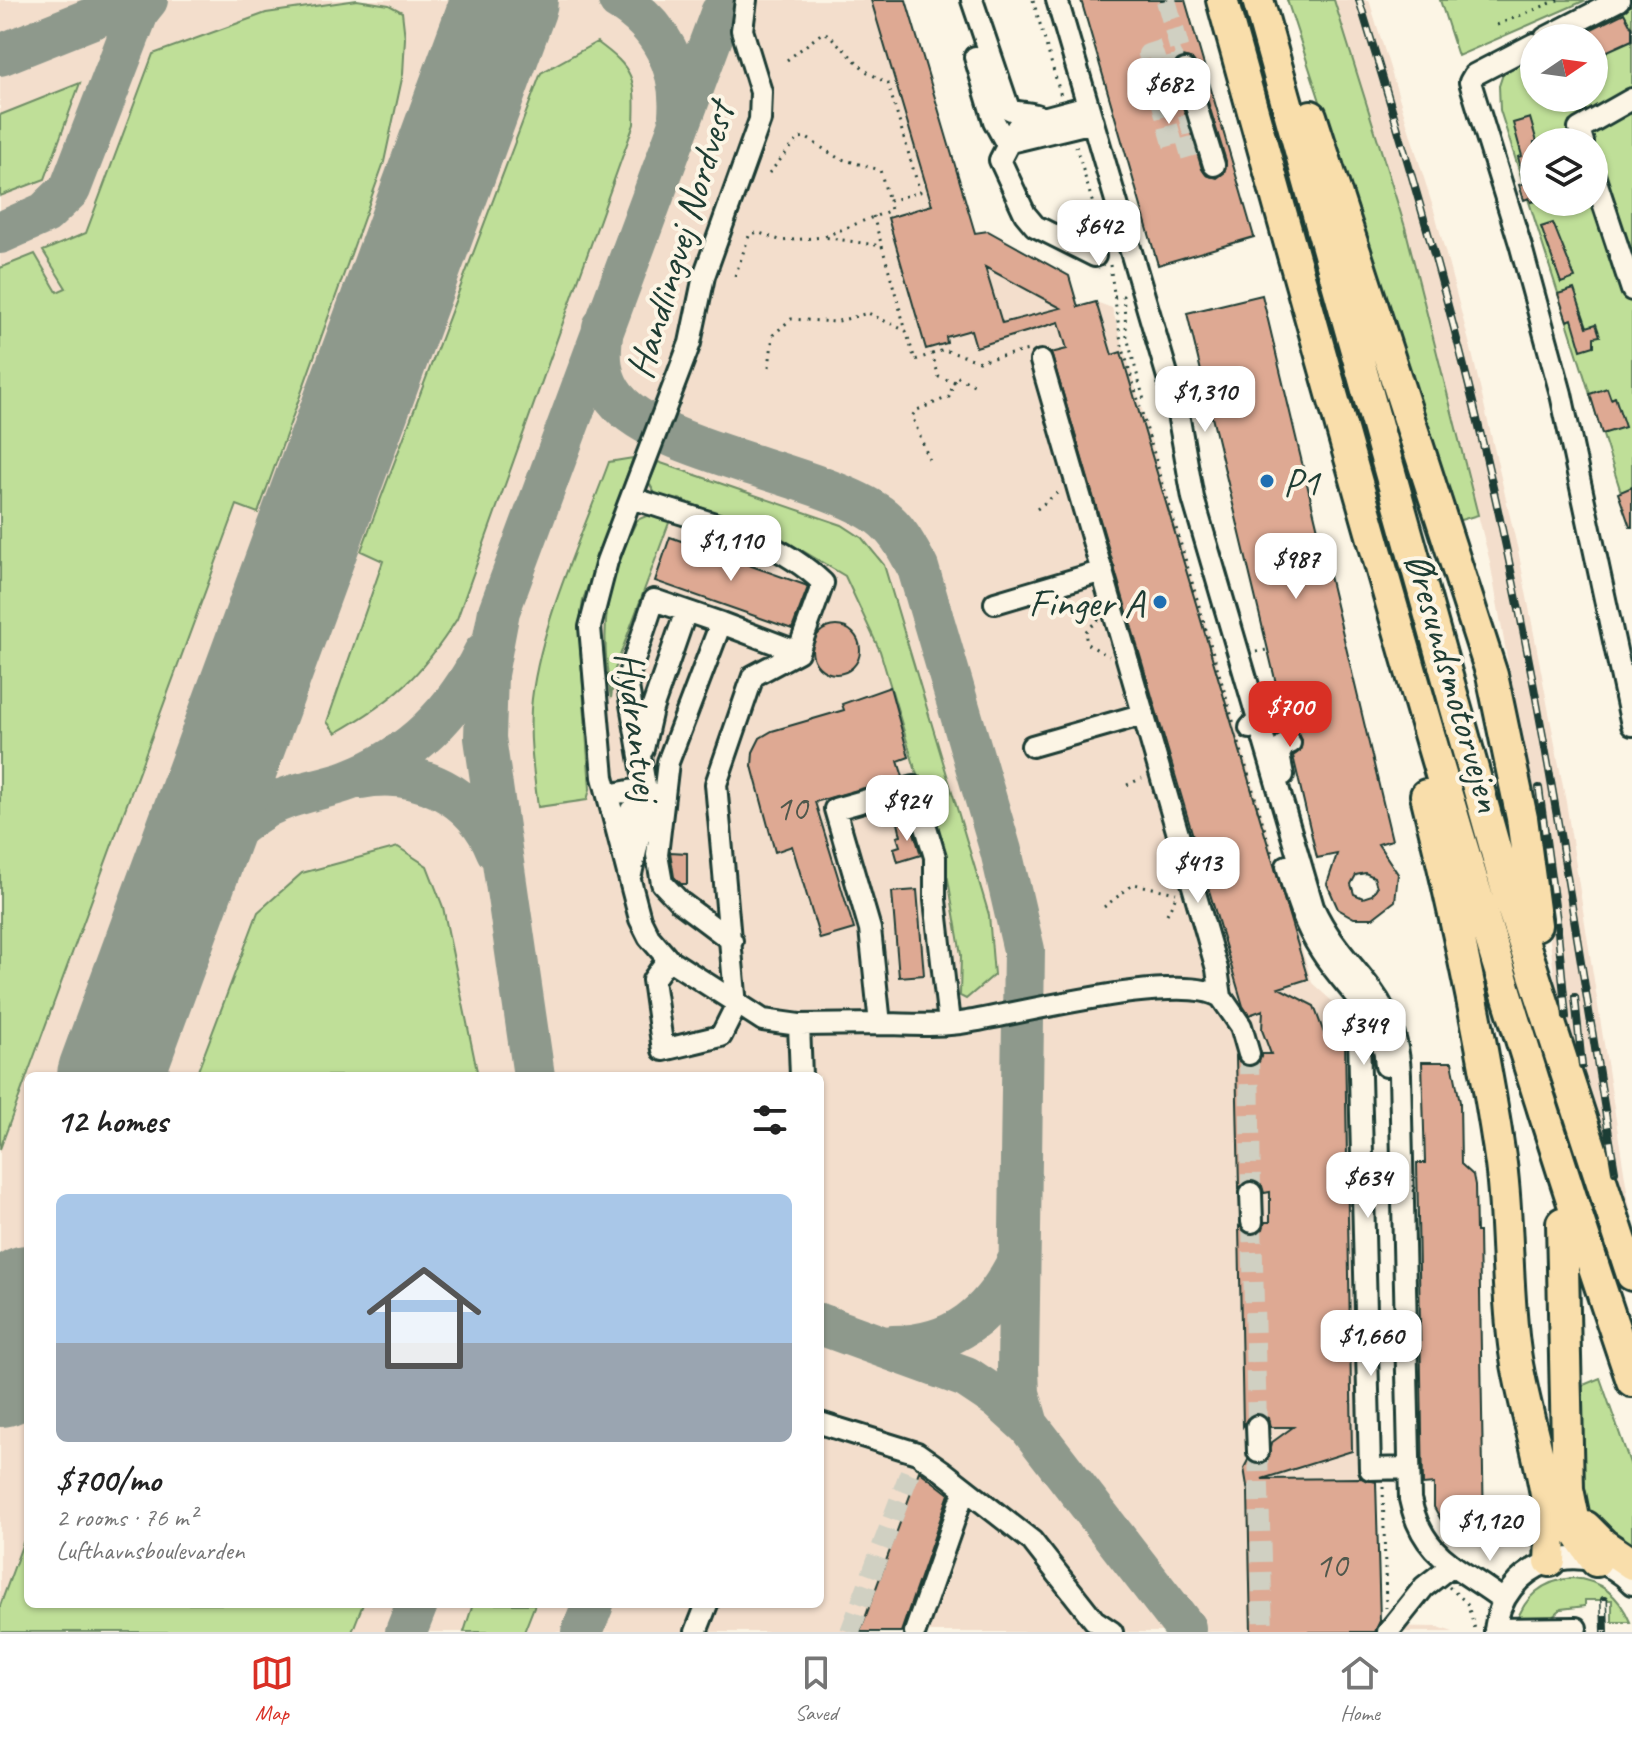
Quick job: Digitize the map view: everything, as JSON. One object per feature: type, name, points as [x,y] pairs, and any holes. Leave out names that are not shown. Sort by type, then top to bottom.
[{"type":"highway","name":"Øresundsmotorvejen","points":[[1222,0],[1376,553],[1481,915],[1564,1182],[1632,1381]]},
{"type":"highway","name":"Øresundsmotorvejen","points":[[1258,0],[1509,898],[1632,1275]]},
{"type":"highway","points":[[1274,0],[1492,675],[1522,818],[1536,925]]},
{"type":"highway","points":[[1376,553],[1400,687],[1471,988],[1487,1077],[1501,1168],[1514,1348],[1522,1398],[1549,1510],[1550,1561]]},
{"type":"highway","points":[[1562,1223],[1568,1489],[1577,1533],[1596,1561]]},
{"type":"highway","points":[[1573,1514],[1604,1545],[1632,1564]]},
{"type":"street","name":"Handlingvej Nordvest","points":[[632,498],[690,343],[704,276],[760,120],[761,92],[742,30],[746,0]]},
{"type":"street","points":[[959,0],[994,121],[1006,143]]},
{"type":"street","points":[[972,0],[1003,100],[1015,112],[1032,111],[1043,118]]},
{"type":"street","points":[[1043,0],[1084,116]]},
{"type":"street","points":[[1057,0],[1084,116],[1166,417],[1176,486],[1323,928],[1374,992],[1385,1027],[1406,1299],[1408,1444],[1414,1519],[1435,1553],[1503,1600]]},
{"type":"street","points":[[1572,24],[1619,0]]},
{"type":"street","points":[[1520,51],[1474,75],[1470,82],[1561,394],[1632,725]]},
{"type":"street","points":[[1185,70],[1214,165]]},
{"type":"street","points":[[1581,128],[1632,99]]},
{"type":"street","points":[[1006,143],[1084,116]]},
{"type":"street","points":[[1084,116],[1043,118],[1017,127],[1006,143],[1000,160],[1025,214],[1035,226],[1089,253]]},
{"type":"street","points":[[1608,216],[1631,286]]},
{"type":"street","points":[[1041,361],[1144,714],[1186,891],[1221,997]]},
{"type":"street","points":[[632,498],[775,547],[802,562],[823,583],[798,652],[753,676],[716,784],[736,1006],[721,1036],[663,1050],[653,980],[668,959],[736,1006],[763,1020],[799,1025],[949,1023],[1150,990],[1193,988],[1211,991],[1221,997],[1232,1009],[1248,1048]]},
{"type":"street","name":"Hydrantvej","points":[[632,498],[597,591],[590,627],[603,777],[649,937],[668,959]]},
{"type":"street","points":[[995,603],[1103,571]]},
{"type":"street","points":[[732,941],[680,902],[662,883],[627,681],[654,600],[798,652]]},
{"type":"street","points":[[640,761],[652,709],[686,611]]},
{"type":"street","points":[[657,855],[668,762],[721,623]]},
{"type":"street","points":[[1032,746],[1144,714]]},
{"type":"street","points":[[1256,729],[1286,729],[1279,755],[1286,787],[1286,814]]},
{"type":"street","points":[[1256,729],[1308,929],[1323,955],[1385,1027]]},
{"type":"street","points":[[880,1024],[870,929],[835,809],[914,787],[935,857],[935,900],[949,1023]]},
{"type":"street","points":[[608,795],[647,797]]},
{"type":"street","points":[[630,878],[638,842],[631,810],[647,797]]},
{"type":"street","points":[[799,1025],[801,1072]]},
{"type":"street","points":[[1385,1027],[1362,1030],[1359,1037],[1370,1469],[1409,1468]]},
{"type":"street","points":[[1251,1193],[1252,1222]]},
{"type":"street","points":[[1406,1299],[1393,1379],[1408,1444]]},
{"type":"street","points":[[824,1424],[917,1453],[1032,1541],[1094,1620],[1112,1632]]},
{"type":"street","points":[[1257,1426],[1258,1452]]},
{"type":"street","points":[[915,1632],[965,1489]]},
{"type":"street","points":[[1576,1628],[1495,1631],[1503,1600],[1523,1576],[1550,1561],[1565,1558],[1596,1561],[1611,1567],[1632,1584]]},
{"type":"street","points":[[1387,1627],[1416,1595],[1451,1566]]},
{"type":"street","points":[[696,1632],[705,1608]]},
{"type":"path","points":[[1497,25],[1558,0]]},
{"type":"path","points":[[787,60],[822,33],[828,34],[866,71],[888,84],[920,192],[889,201]]},
{"type":"path","points":[[769,173],[799,138],[805,137],[838,158],[880,170],[891,210],[823,237]]},
{"type":"path","points":[[873,216],[915,360],[932,354],[939,377],[954,382]]},
{"type":"path","points":[[735,276],[749,236],[757,232],[782,241],[823,237],[882,246]]},
{"type":"path","points":[[1114,296],[1123,296],[1127,337],[1144,400]]},
{"type":"path","points":[[769,367],[773,335],[791,319],[835,322],[868,313],[906,331]]},
{"type":"path","points":[[929,459],[912,416],[917,410],[949,397],[956,376],[974,385]]},
{"type":"path","points":[[1037,509],[1055,492],[1078,486]]},
{"type":"path","points":[[1104,907],[1134,884],[1186,891]]},
{"type":"path","points":[[1167,914],[1186,891]]},
{"type":"path","points":[[1370,1469],[1382,1481],[1387,1627]]},
{"type":"shaded area","points":[[0,0],[906,0],[978,244],[982,231],[988,231],[1069,276],[1078,307],[1096,302],[1112,308],[1312,983],[1344,1012],[1373,1626],[1438,1627],[1453,1632],[0,1632]]},
{"type":"shaded area","points":[[1334,0],[1369,0],[1436,217],[1472,353],[1519,555],[1566,802],[1632,1222],[1555,982],[1534,810],[1490,562],[1405,227]]},
{"type":"green space","points":[[357,0],[389,5],[402,12],[405,38],[403,74],[384,162],[258,513],[237,505],[28,1072],[24,1072],[24,1084],[0,1149],[0,268],[35,254],[57,292],[66,288],[43,251],[86,233],[153,54],[266,13]]},
{"type":"green space","points":[[1287,0],[1334,0],[1405,227],[1478,515],[1457,521]]},
{"type":"green space","points":[[1440,0],[1586,0],[1531,24],[1520,24],[1520,29],[1458,56]]},
{"type":"green space","points":[[1632,5],[1632,527],[1534,216],[1608,216],[1608,128],[1520,128],[1520,173],[1500,110],[1499,86],[1506,65],[1520,58],[1520,112],[1608,112],[1608,24],[1592,24]]},
{"type":"green space","points":[[597,42],[619,60],[630,76],[634,124],[457,619],[431,656],[405,685],[336,733],[327,722],[383,561],[361,551],[541,73]]},
{"type":"green space","points":[[80,83],[45,179],[0,196],[0,115]]},
{"type":"green space","points":[[633,458],[583,600],[579,629],[590,789],[587,800],[538,807],[532,758],[531,709],[542,648],[562,584],[609,462]]},
{"type":"green space","points":[[658,462],[842,525],[862,538],[884,565],[989,915],[994,975],[966,999],[960,996],[961,955],[948,879],[880,651],[845,576],[779,537],[679,499],[675,504],[656,495],[649,483]]},
{"type":"green space","points":[[651,514],[670,520],[615,669],[611,698],[606,628],[612,586],[637,520]]},
{"type":"green space","points":[[398,847],[427,866],[443,907],[477,1072],[198,1072],[258,912],[302,873]]},
{"type":"green space","points":[[1600,1378],[1632,1469],[1632,1551],[1594,1520],[1585,1506],[1581,1386]]},
{"type":"green space","points":[[24,1540],[24,1608],[361,1608],[352,1632],[0,1632],[0,1606]]},
{"type":"green space","points":[[1572,1578],[1592,1582],[1608,1591],[1630,1622],[1612,1622],[1612,1600],[1585,1600],[1585,1606],[1561,1609],[1545,1624],[1515,1625],[1524,1606],[1536,1592],[1552,1583]]},
{"type":"green space","points":[[472,1608],[533,1608],[524,1632],[464,1632]]},
{"type":"building","name":"Finger A","points":[[871,0],[906,0],[975,233],[988,231],[1069,276],[1078,307],[1096,302],[1112,355],[1121,352],[1308,979],[1279,988],[1314,1006],[1325,1036],[1345,1040],[1352,1451],[1262,1479],[1361,1478],[1376,1482],[1380,1621],[1375,1632],[1251,1632],[1248,1492],[1244,1468],[1248,1460],[1258,1465],[1266,1462],[1271,1443],[1293,1427],[1270,1427],[1268,1418],[1257,1413],[1249,1416],[1243,1426],[1239,1226],[1253,1235],[1263,1229],[1265,1222],[1270,1222],[1270,1192],[1264,1193],[1262,1186],[1251,1180],[1239,1188],[1236,1057],[1241,1064],[1252,1067],[1259,1062],[1262,1054],[1271,1054],[1262,1030],[1263,1010],[1249,1015],[1243,1006],[1051,353],[1067,349],[1059,322],[976,347],[971,330],[946,337],[947,343],[926,349],[888,218],[932,205]],"holes":[[[985,267],[1061,308],[1002,323]]]},
{"type":"building","points":[[1081,0],[1185,0],[1254,237],[1158,265]],"holes":[[[1182,57],[1193,60],[1226,161],[1224,173],[1217,178],[1206,175],[1202,169],[1173,74],[1175,62]]]},
{"type":"building","points":[[1624,13],[1632,28],[1632,40],[1608,51],[1608,24],[1602,24]]},
{"type":"building","points":[[1530,118],[1533,128],[1520,128],[1520,149],[1513,123]]},
{"type":"building","points":[[1553,223],[1575,278],[1561,283],[1541,227]]},
{"type":"building","points":[[1574,289],[1587,327],[1596,324],[1600,336],[1594,337],[1594,346],[1581,350],[1572,319],[1567,321],[1558,294]]},
{"type":"building","name":"P1","points":[[1262,295],[1392,840],[1378,844],[1398,874],[1395,901],[1373,918],[1354,918],[1338,909],[1327,884],[1337,854],[1317,858],[1293,756],[1300,751],[1302,740],[1298,733],[1287,730],[1286,726],[1292,722],[1296,711],[1292,704],[1280,700],[1187,313]],"holes":[[[1365,873],[1374,877],[1377,887],[1372,895],[1363,898],[1354,894],[1351,884],[1356,875]]]},
{"type":"building","points":[[1607,388],[1611,399],[1615,397],[1625,427],[1602,434],[1590,394]]},
{"type":"building","points":[[1632,487],[1632,527],[1630,527],[1618,493]]},
{"type":"building","points":[[670,537],[808,587],[792,629],[655,581]]},
{"type":"building","points":[[836,626],[853,633],[860,650],[853,667],[836,674],[819,667],[812,650],[819,633]]},
{"type":"building","points":[[890,687],[909,757],[898,761],[903,777],[815,802],[854,929],[820,939],[792,846],[775,852],[752,766],[753,752],[760,738],[772,731],[844,710],[842,704]]},
{"type":"building","points":[[910,820],[921,855],[898,862],[894,848],[900,846],[898,823]]},
{"type":"building","points":[[670,852],[687,853],[687,884],[681,884],[674,877]]},
{"type":"building","points":[[917,890],[924,975],[899,977],[892,892]]},
{"type":"building","points":[[1422,1062],[1452,1062],[1460,1102],[1461,1164],[1473,1175],[1475,1185],[1476,1232],[1479,1232],[1484,1531],[1455,1531],[1445,1527],[1434,1507],[1434,1484],[1423,1485],[1417,1163],[1425,1163]]},
{"type":"building","points":[[919,1471],[949,1494],[901,1632],[860,1632]]},
{"type":"taxiway","points":[[0,55],[138,0]]},
{"type":"taxiway","points":[[0,233],[45,213],[70,189],[139,10],[147,0]]},
{"type":"taxiway","points":[[491,39],[513,0]]},
{"type":"taxiway","points":[[619,0],[646,21],[666,49],[677,81],[679,115]]},
{"type":"taxiway","points":[[533,1072],[485,738],[487,674],[499,611],[721,13]]},
{"type":"taxiway","points":[[603,327],[601,352],[604,376],[611,392],[630,412],[659,430],[695,445],[816,486],[879,515],[902,539],[918,568],[1001,851],[1024,950],[1018,1369],[1019,1393],[1028,1425]]},
{"type":"taxiway","points":[[165,925],[208,858],[234,830],[278,801],[349,780],[392,759],[412,745],[460,694],[484,653]]},
{"type":"taxiway","points":[[360,778],[403,777],[442,789],[474,814],[497,851]]},
{"type":"taxiway","points":[[892,1346],[935,1340],[969,1323],[997,1296],[1019,1259]]},
{"type":"taxiway","points":[[824,1325],[966,1377],[999,1399],[1028,1425],[1185,1628]]},
{"type":"taxiway","points":[[0,1399],[24,1362]]},
{"type":"taxiway","points":[[406,1632],[415,1608]]},
{"type":"taxiway","points":[[582,1632],[591,1608]]},
{"type":"runway","points":[[111,1072],[505,0]]},
{"type":"runway","points":[[0,1374],[24,1309]]},
{"type":"tunnel","points":[[1166,0],[1181,54]]},
{"type":"tunnel","points":[[1172,56],[1196,145],[1175,151],[1148,54],[1178,44]]},
{"type":"tunnel","points":[[1545,1025],[1552,1117]]},
{"type":"tunnel","points":[[1249,1054],[1251,1193]]},
{"type":"tunnel","points":[[1252,1222],[1257,1426]]},
{"type":"tunnel","points":[[1258,1452],[1263,1632]]},
{"type":"tunnel","points":[[850,1632],[917,1453]]},
{"type":"railway","points":[[1359,0],[1436,260],[1501,524],[1548,766],[1615,1171]]},
{"type":"railway","points":[[1539,788],[1566,1017]]},
{"type":"railway","points":[[1575,997],[1582,1066]]},
{"type":"railway","points":[[1604,1600],[1605,1632]]},
{"type":"place","name":"P1","points":[[1267,481]]},
{"type":"place","name":"Finger A","points":[[1160,602]]}]
